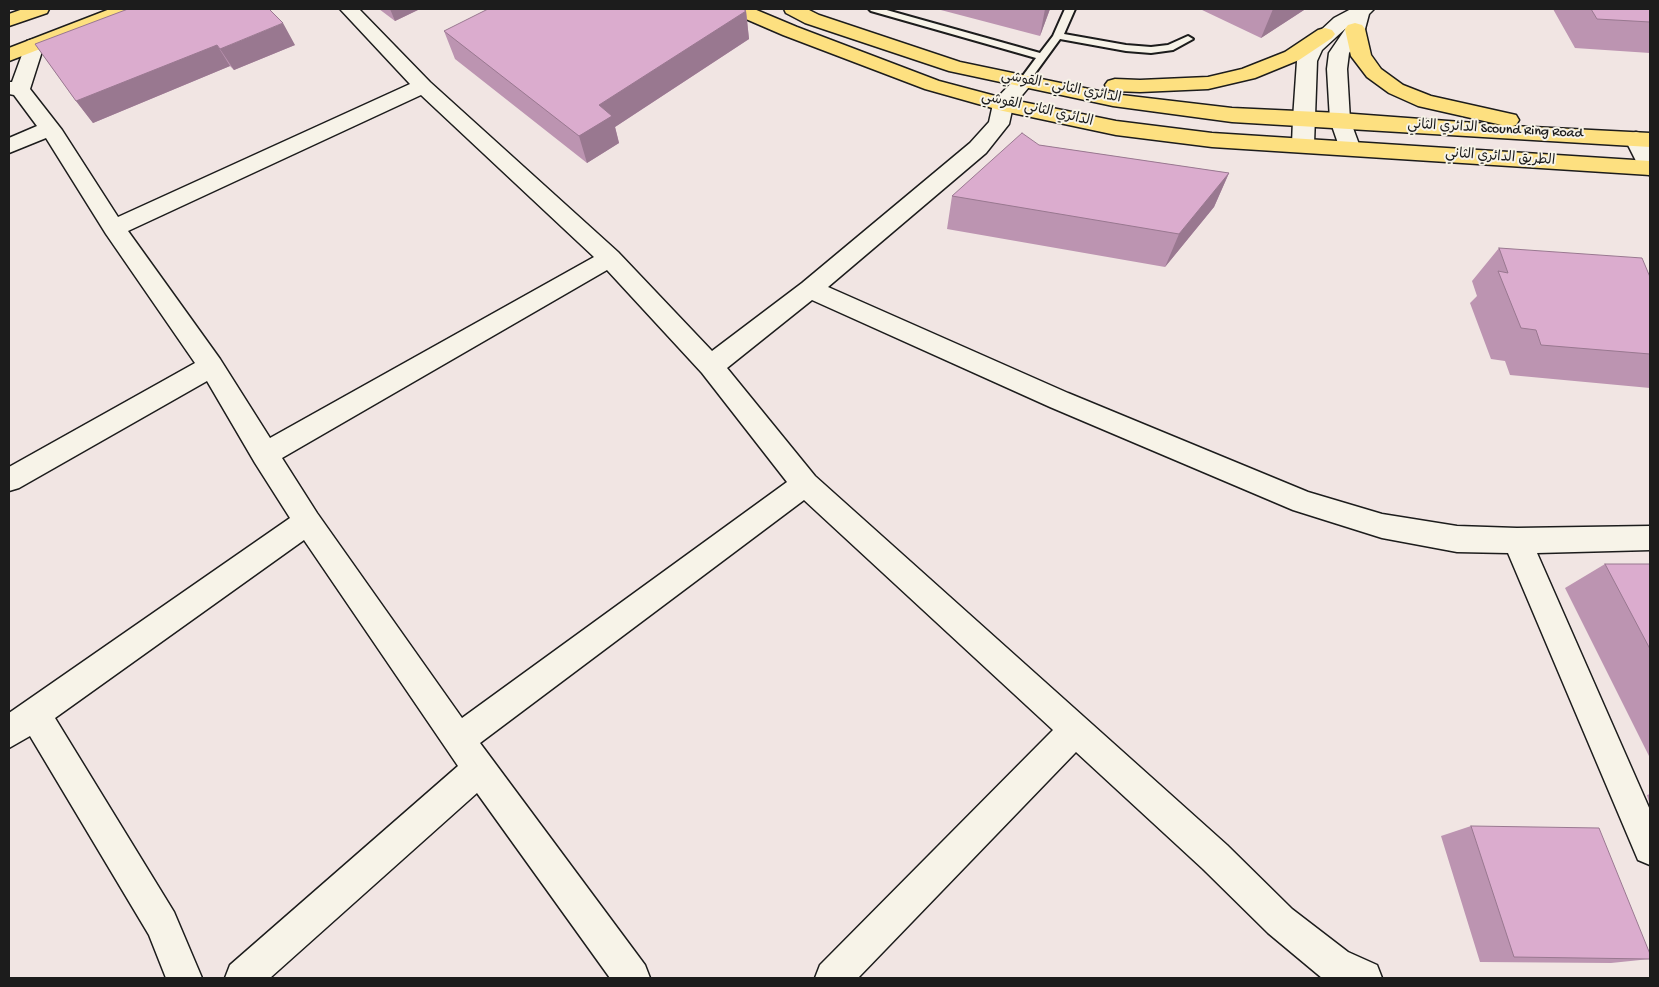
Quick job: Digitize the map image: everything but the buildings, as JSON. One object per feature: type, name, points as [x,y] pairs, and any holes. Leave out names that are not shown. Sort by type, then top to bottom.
[{"type":"main road","points":[[9,20],[40,9]]},
{"type":"main road","points":[[9,55],[126,9]]},
{"type":"main road","name":"الدائري الثاني القوشي","points":[[739,9],[790,31],[932,85],[1003,104],[1116,128],[1212,140],[1349,147]]},
{"type":"main road","name":"الدائري الثاني - القوشي","points":[[793,9],[820,22],[956,68],[1113,100],[1232,115],[1340,120]]},
{"type":"main road","points":[[1360,17],[1361,56],[1374,74],[1396,89],[1426,101],[1487,114],[1558,134]]},
{"type":"main road","points":[[1024,81],[1140,86],[1208,83],[1248,74],[1283,59],[1326,34]]},
{"type":"main road","name":"الدائري الثاني Scound Ring Road","points":[[1340,120],[1450,129],[1643,139]]},
{"type":"main road","name":"الطريق الدائري الثاني","points":[[1349,147],[1650,168]]},
{"type":"street","points":[[349,9],[424,86],[610,258],[710,366],[805,484],[1215,857],[1280,921],[1335,965],[1364,978]]},
{"type":"street","points":[[1303,144],[1307,62],[1314,47],[1326,34],[1341,22],[1360,17]]},
{"type":"street","points":[[1349,147],[1340,120],[1337,69],[1340,53],[1360,17]]},
{"type":"street","points":[[34,45],[14,88],[50,128],[114,228],[211,366],[264,456],[307,522],[460,739],[479,769],[632,978]]},
{"type":"street","points":[[710,366],[810,289],[978,148],[999,124],[1003,104],[1024,81]]},
{"type":"street","points":[[114,228],[424,86]]},
{"type":"street","points":[[9,146],[50,128]]},
{"type":"street","points":[[1643,139],[1650,168]]},
{"type":"street","points":[[264,456],[610,258]]},
{"type":"street","points":[[810,289],[1060,400],[1303,502],[1382,526],[1457,539],[1517,541],[1650,538]]},
{"type":"street","points":[[9,480],[211,366]]},
{"type":"street","points":[[460,739],[805,484]]},
{"type":"street","points":[[184,978],[162,924],[21,723],[307,522]]},
{"type":"street","points":[[1517,541],[1650,848]]},
{"type":"street","points":[[833,978],[1075,730]]},
{"type":"street","points":[[243,978],[479,769]]},
{"type":"lane","points":[[874,9],[1043,57]]},
{"type":"lane","points":[[1024,81],[1058,36],[1070,9]]},
{"type":"lane","points":[[1058,36],[1126,48],[1151,50],[1170,48],[1188,39]]}]
